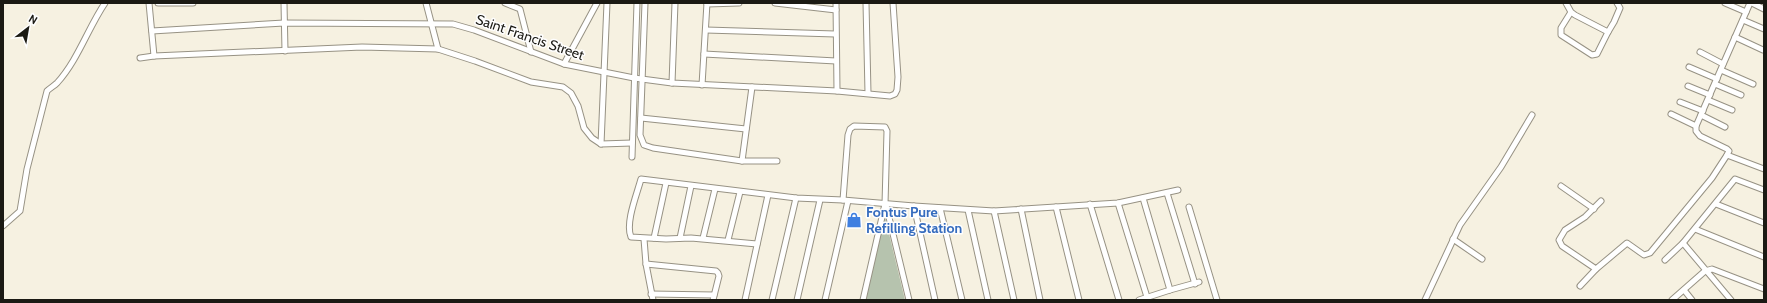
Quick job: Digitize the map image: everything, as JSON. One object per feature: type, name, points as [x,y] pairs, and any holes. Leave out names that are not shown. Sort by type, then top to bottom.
[{"type":"street","points":[[3,226],[20,212],[27,169],[47,91],[56,84],[64,74],[80,49],[95,17],[106,3]]},
{"type":"street","points":[[149,3],[154,56]]},
{"type":"street","points":[[158,3],[193,3]]},
{"type":"street","points":[[284,3],[285,51]]},
{"type":"street","points":[[426,3],[438,49]]},
{"type":"street","points":[[505,3],[520,10]]},
{"type":"street","points":[[523,3],[520,10],[531,52]]},
{"type":"street","points":[[564,64],[597,3]]},
{"type":"street","points":[[601,144],[607,3]]},
{"type":"street","points":[[632,157],[637,3]]},
{"type":"street","points":[[645,3],[640,138],[644,145],[648,147],[742,161],[777,161]]},
{"type":"street","points":[[672,84],[675,3]]},
{"type":"street","points":[[702,85],[707,3],[739,3]]},
{"type":"street","points":[[775,3],[836,10]]},
{"type":"street","points":[[836,3],[835,34],[837,91]]},
{"type":"street","points":[[866,3],[868,93]]},
{"type":"street","name":"Saint Francis Street","points":[[152,31],[284,23],[449,24],[462,26],[564,64],[634,78],[672,84],[837,91],[890,96],[895,94],[897,90],[898,78],[893,3]]},
{"type":"street","points":[[1566,3],[1571,12],[1608,32]]},
{"type":"street","points":[[1571,12],[1561,28],[1561,35],[1592,55],[1597,54],[1618,12],[1619,6],[1617,3]]},
{"type":"street","points":[[1725,3],[1746,12]]},
{"type":"street","points":[[1580,286],[1596,269],[1627,243],[1640,254],[1644,255],[1650,253],[1712,178],[1727,155],[1728,150],[1700,136],[1696,131],[1696,126],[1751,3],[1764,9]]},
{"type":"street","points":[[1743,20],[1764,29]]},
{"type":"street","points":[[706,30],[835,34]]},
{"type":"street","points":[[1735,37],[1763,50]]},
{"type":"street","points":[[140,58],[154,56],[362,47],[438,49],[531,82],[563,87],[571,93],[578,106],[584,128],[588,134],[601,144],[632,143]]},
{"type":"street","points":[[1700,52],[1722,67],[1753,84]]},
{"type":"street","points":[[704,54],[836,61]]},
{"type":"street","points":[[1689,67],[1717,79]]},
{"type":"street","points":[[1715,84],[1741,95]]},
{"type":"street","points":[[1688,86],[1732,110]]},
{"type":"street","points":[[742,161],[752,87]]},
{"type":"street","points":[[1680,102],[1725,127]]},
{"type":"street","points":[[1671,114],[1696,126]]},
{"type":"street","points":[[1425,300],[1452,239],[1460,225],[1501,167],[1532,115]]},
{"type":"street","points":[[641,118],[746,129]]},
{"type":"street","points":[[825,300],[845,200],[848,135],[850,128],[854,126],[882,127],[887,131],[885,204],[863,300]]},
{"type":"street","points":[[1727,155],[1764,169]]},
{"type":"street","points":[[757,244],[703,238],[644,239],[631,237],[629,233],[630,220],[641,179],[796,198],[845,200],[994,211],[1118,203],[1178,190]]},
{"type":"street","points":[[1665,260],[1683,244],[1735,179],[1764,190]]},
{"type":"street","points":[[654,238],[666,182]]},
{"type":"street","points":[[680,238],[691,186]]},
{"type":"street","points":[[1561,186],[1594,209]]},
{"type":"street","points":[[703,238],[715,189]]},
{"type":"street","points":[[728,240],[740,192]]},
{"type":"street","points":[[1139,300],[1197,283],[1167,193]]},
{"type":"street","points":[[745,300],[768,195]]},
{"type":"street","points":[[772,300],[796,198]]},
{"type":"street","points":[[1143,198],[1170,290]]},
{"type":"street","points":[[797,300],[820,200]]},
{"type":"street","points":[[1596,269],[1562,246],[1559,240],[1566,230],[1594,209],[1602,201]]},
{"type":"street","points":[[1118,203],[1147,297]]},
{"type":"street","points":[[885,204],[908,300]]},
{"type":"street","points":[[1090,204],[1118,300]]},
{"type":"street","points":[[1716,204],[1764,223]]},
{"type":"street","points":[[914,206],[935,300]]},
{"type":"street","points":[[1056,207],[1079,300]]},
{"type":"street","points":[[1189,207],[1217,300]]},
{"type":"street","points":[[940,208],[962,300]]},
{"type":"street","points":[[1021,209],[1040,300]]},
{"type":"street","points":[[968,210],[988,300]]},
{"type":"street","points":[[994,211],[1014,300]]},
{"type":"street","points":[[1695,229],[1764,257]]},
{"type":"street","points":[[644,239],[646,264],[653,300]]},
{"type":"street","points":[[1452,239],[1482,258]]},
{"type":"street","points":[[1683,244],[1730,300]]},
{"type":"street","points":[[646,264],[716,271],[719,276],[714,297],[652,294]]},
{"type":"street","points":[[1672,300],[1705,271],[1712,269],[1721,271],[1764,288]]},
{"type":"street","points":[[1684,290],[1692,300]]},
{"type":"green space","points":[[885,217],[905,300],[865,300]]},
{"type":"place","name":"Fontus Pure Refilling Station","points":[[854,220]]}]
